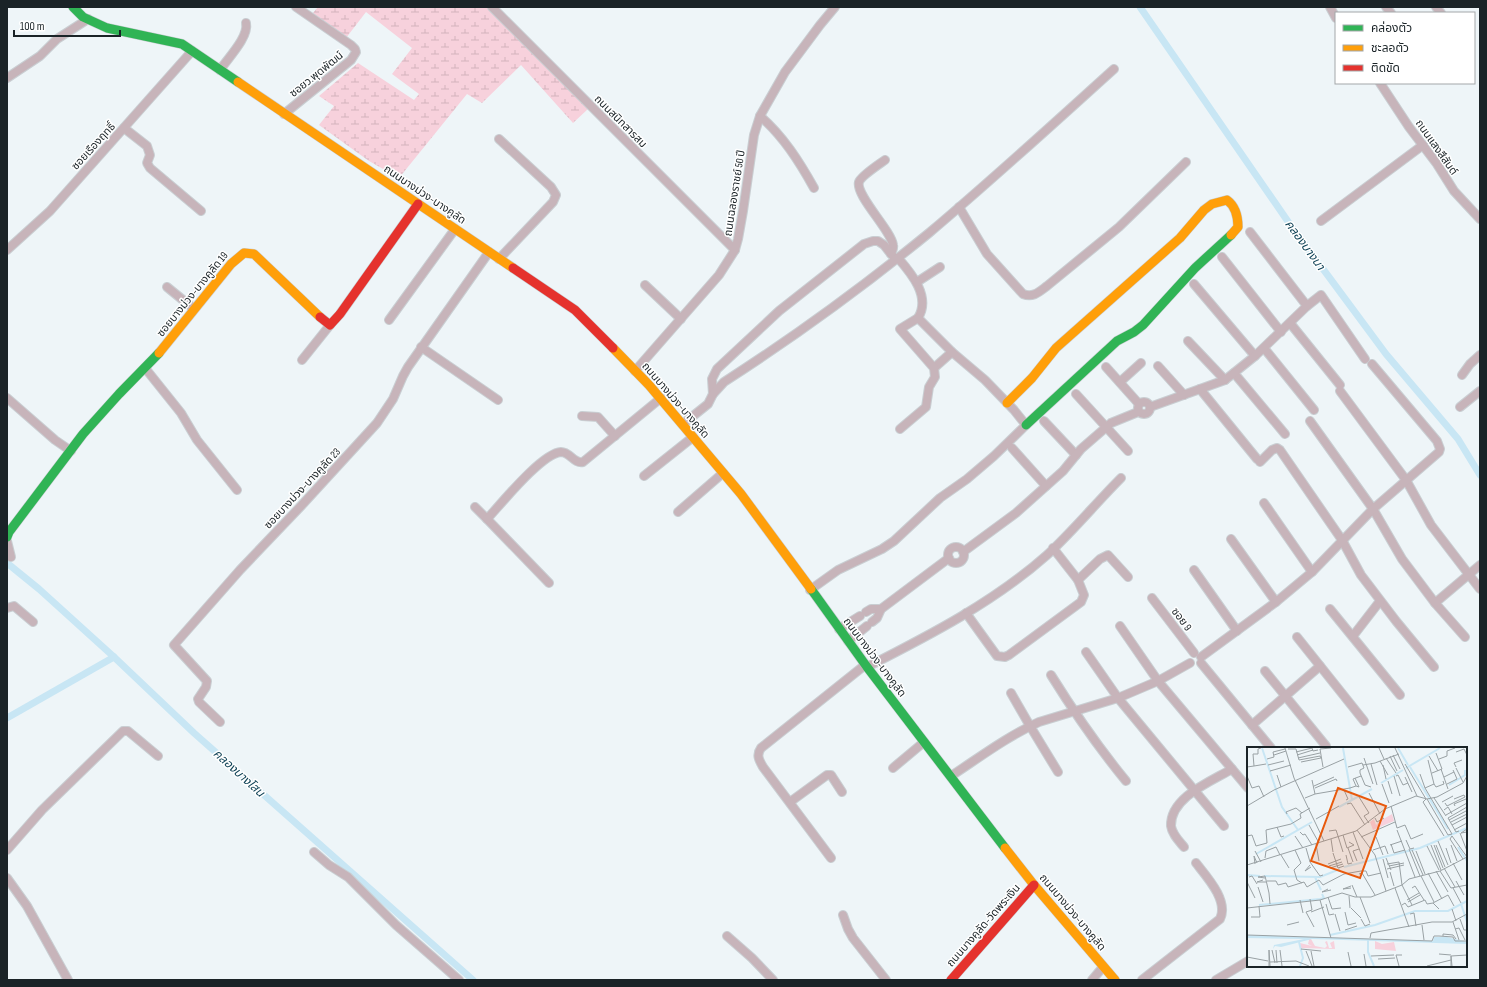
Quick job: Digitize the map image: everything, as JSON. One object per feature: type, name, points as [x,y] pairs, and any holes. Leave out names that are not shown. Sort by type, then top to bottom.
[{"type":"street","name":"ถนนบางม่วง-บางคูลัด","points":[[73,7],[85,13],[107,28],[182,44],[575,310],[662,398],[741,494],[866,666],[1034,885],[1115,980]]},
{"type":"street","name":"ซอยว.พุดพัฒน์","points":[[284,114],[350,60],[356,52],[351,45],[296,7]]},
{"type":"street","name":"ถนนสนิทสารสม","points":[[492,7],[735,250]]},
{"type":"street","points":[[1330,7],[1335,16]]},
{"type":"street","name":"ถนนฉลองราชย์ 50 ปี","points":[[635,371],[719,276],[735,250],[743,211],[754,135],[760,116],[785,72],[830,9]]},
{"type":"street","points":[[7,78],[40,56],[85,13]]},
{"type":"street","points":[[220,70],[245,35],[247,27],[246,22]]},
{"type":"street","name":"ซอยเรืองฤทธิ์","points":[[7,250],[50,211],[192,51]]},
{"type":"street","points":[[683,424],[708,404],[713,394],[724,382],[828,310],[959,207],[1114,69]]},
{"type":"street","name":"ถนนแสงสีสันต์","points":[[1381,84],[1454,191],[1480,220]]},
{"type":"street","points":[[760,116],[777,132],[800,163],[814,188]]},
{"type":"street","points":[[124,128],[147,146],[150,155],[147,163],[150,168],[201,211]]},
{"type":"street","points":[[499,140],[551,187],[556,195],[553,202],[499,259]]},
{"type":"street","points":[[1321,221],[1423,145]]},
{"type":"street","points":[[885,160],[862,177],[859,181],[859,186],[866,201],[892,240],[895,257]]},
{"type":"street","points":[[959,207],[987,254],[1023,294],[1032,296],[1047,286],[1119,227],[1186,162]]},
{"type":"street","points":[[810,590],[838,570],[882,549],[894,541],[940,498],[967,479],[994,456],[1117,341],[1134,332],[1143,325],[1194,268],[1238,227],[1237,215],[1232,203],[1227,200],[1219,201],[1204,210],[1180,238],[1056,348],[1032,378],[1007,403]]},
{"type":"street","points":[[302,360],[340,314],[418,204]]},
{"type":"street","points":[[389,320],[455,229]]},
{"type":"street","points":[[1250,232],[1307,306]]},
{"type":"street","points":[[713,394],[712,379],[716,369],[779,311],[835,265],[864,244],[878,241],[908,269],[917,282],[922,296],[922,312],[918,318],[900,329],[934,368],[935,377],[929,387],[926,406],[900,429]]},
{"type":"street","name":"ซอยบางม่วง-บางคูลัด 19","points":[[7,537],[9,532],[96,418],[156,357],[194,309],[241,254],[250,252],[254,254],[316,314],[330,325]]},
{"type":"street","name":"ซอยบางม่วง-บางคูลัด 23","points":[[220,722],[199,702],[198,699],[206,686],[207,681],[174,645],[240,570],[377,424],[389,407],[402,376],[489,252]]},
{"type":"street","points":[[1222,257],[1281,332]]},
{"type":"street","points":[[917,282],[940,267]]},
{"type":"street","points":[[1194,284],[1255,356]]},
{"type":"street","points":[[645,285],[681,319]]},
{"type":"street","points":[[167,287],[194,309]]},
{"type":"street","points":[[951,776],[1030,726],[1118,698],[1158,680],[1190,663],[1190,656],[1199,658],[1276,602],[1312,572],[1372,509],[1439,452],[1440,449],[1437,441],[1369,361],[1321,296],[1307,306],[1255,356],[1225,380],[1150,407],[1148,413],[1145,415],[1141,414],[1139,408],[1120,382],[1106,367]]},
{"type":"street","points":[[918,318],[952,352],[985,380],[1026,425]]},
{"type":"street","points":[[1290,323],[1340,388],[1406,480],[1431,525],[1480,589]]},
{"type":"street","points":[[1188,341],[1225,380]]},
{"type":"street","points":[[421,347],[498,400]]},
{"type":"street","points":[[1264,348],[1314,410]]},
{"type":"street","points":[[934,368],[952,352]]},
{"type":"street","points":[[1462,375],[1470,364],[1480,355]]},
{"type":"street","points":[[1120,382],[1141,363]]},
{"type":"street","points":[[1158,366],[1184,395]]},
{"type":"street","points":[[146,368],[181,413],[198,440],[238,490]]},
{"type":"street","points":[[1234,373],[1285,434]]},
{"type":"street","points":[[1200,389],[1259,460],[1272,450],[1277,448],[1280,450],[1342,540],[1361,575],[1434,667]]},
{"type":"street","points":[[1460,407],[1480,391]]},
{"type":"street","points":[[1076,394],[1128,451]]},
{"type":"street","points":[[7,398],[55,440],[71,451]]},
{"type":"street","points":[[487,518],[529,473],[549,457],[561,452],[581,463],[662,398]]},
{"type":"street","points":[[848,641],[877,618],[881,609],[949,558],[948,553],[951,549],[955,547],[960,548],[963,552],[1016,513],[1063,471],[1076,455],[1106,427],[1139,408]]},
{"type":"street","points":[[582,416],[598,417],[615,436]]},
{"type":"street","points":[[1044,421],[1076,455]]},
{"type":"street","points":[[1310,421],[1372,509],[1402,559],[1435,603],[1465,637]]},
{"type":"street","points":[[644,476],[693,437]]},
{"type":"street","points":[[1012,448],[1046,486]]},
{"type":"street","points":[[678,512],[723,473]]},
{"type":"street","points":[[831,858],[763,767],[758,756],[758,751],[866,666],[966,614],[1008,584],[1053,548],[1121,478]]},
{"type":"street","points":[[1264,503],[1312,572]]},
{"type":"street","points":[[475,508],[487,518],[549,583]]},
{"type":"street","points":[[1231,539],[1276,602]]},
{"type":"street","points":[[7,541],[11,557]]},
{"type":"street","points":[[966,614],[997,656],[1005,657],[1081,602],[1084,595],[1078,580],[1053,548]]},
{"type":"street","points":[[1078,580],[1100,559],[1108,555],[1128,577]]},
{"type":"street","points":[[1435,603],[1480,566]]},
{"type":"street","points":[[1194,570],[1237,631]]},
{"type":"street","name":"ซอย 9","points":[[1152,598],[1270,747]]},
{"type":"street","points":[[1353,636],[1380,600]]},
{"type":"street","points":[[7,608],[14,606],[33,622]]},
{"type":"street","points":[[839,629],[871,609],[881,609]]},
{"type":"street","points":[[1330,609],[1400,695]]},
{"type":"street","points":[[1120,626],[1158,680],[1247,787]]},
{"type":"street","points":[[1297,637],[1364,721]]},
{"type":"street","points":[[1086,652],[1118,698],[1224,826]]},
{"type":"street","points":[[1252,725],[1320,666]]},
{"type":"street","points":[[1265,671],[1326,746]]},
{"type":"street","points":[[1051,675],[1073,712],[1101,751],[1126,781]]},
{"type":"street","points":[[1011,693],[1058,772]]},
{"type":"street","points":[[7,850],[42,810],[123,731],[128,731],[158,756]]},
{"type":"street","points":[[893,768],[924,742]]},
{"type":"street","points":[[1184,847],[1174,834],[1171,826],[1172,819],[1180,803],[1194,790],[1232,769]]},
{"type":"street","points":[[790,802],[827,775],[831,775],[842,792]]},
{"type":"street","points":[[314,852],[329,865],[348,877],[396,925],[458,980]]},
{"type":"street","points":[[1142,980],[1220,919],[1223,908],[1220,898],[1196,863]]},
{"type":"street","points":[[7,878],[27,906],[68,980]]},
{"type":"street","name":"ถนนบางคูลัด-วัดพระเงิน","points":[[951,980],[1034,885]]},
{"type":"street","points":[[843,915],[853,938],[886,980]]},
{"type":"street","points":[[727,936],[752,958],[773,980]]},
{"type":"street","points":[[1216,980],[1247,962]]},
{"type":"street","points":[[1092,980],[1103,967]]},
{"type":"green space","points":[[318,7],[487,7],[588,109],[573,123],[521,65],[482,103],[467,94],[399,178],[369,161],[319,125],[334,106],[319,96],[358,63],[414,100],[419,94],[392,74],[412,48],[366,12],[346,38],[313,13]]},
{"type":"waterway","name":"คลองบางนา","points":[[1140,7],[1289,223],[1386,354],[1458,439],[1480,475]]},
{"type":"waterway","name":"คลองบางโสน","points":[[7,563],[39,589],[114,657],[194,733],[473,980]]},
{"type":"waterway","points":[[7,718],[114,657]]},
{"type":"traffic: fast","points":[[73,7],[83,17],[107,28],[182,44],[238,82]]},
{"type":"traffic: fast","points":[[1026,425],[1117,341],[1134,332],[1143,325],[1195,268],[1231,235]]},
{"type":"traffic: fast","points":[[7,537],[9,532],[83,434],[159,353]]},
{"type":"traffic: fast","points":[[811,589],[867,667],[1005,848]]},
{"type":"traffic: slow","points":[[238,82],[513,268]]},
{"type":"traffic: slow","points":[[1007,403],[1032,378],[1056,348],[1180,238],[1204,210],[1212,204],[1227,200],[1232,205],[1237,216],[1238,227],[1231,235]]},
{"type":"traffic: slow","points":[[159,353],[231,264],[244,253],[254,254],[320,317]]},
{"type":"traffic: slow","points":[[613,348],[649,385],[741,494],[811,589]]},
{"type":"traffic: slow","points":[[1005,848],[1034,885],[1115,980]]},
{"type":"traffic: jam","points":[[320,317],[330,325],[340,314],[418,204]]},
{"type":"traffic: jam","points":[[513,268],[575,310],[613,348]]},
{"type":"traffic: jam","points":[[951,980],[1034,885]]}]
